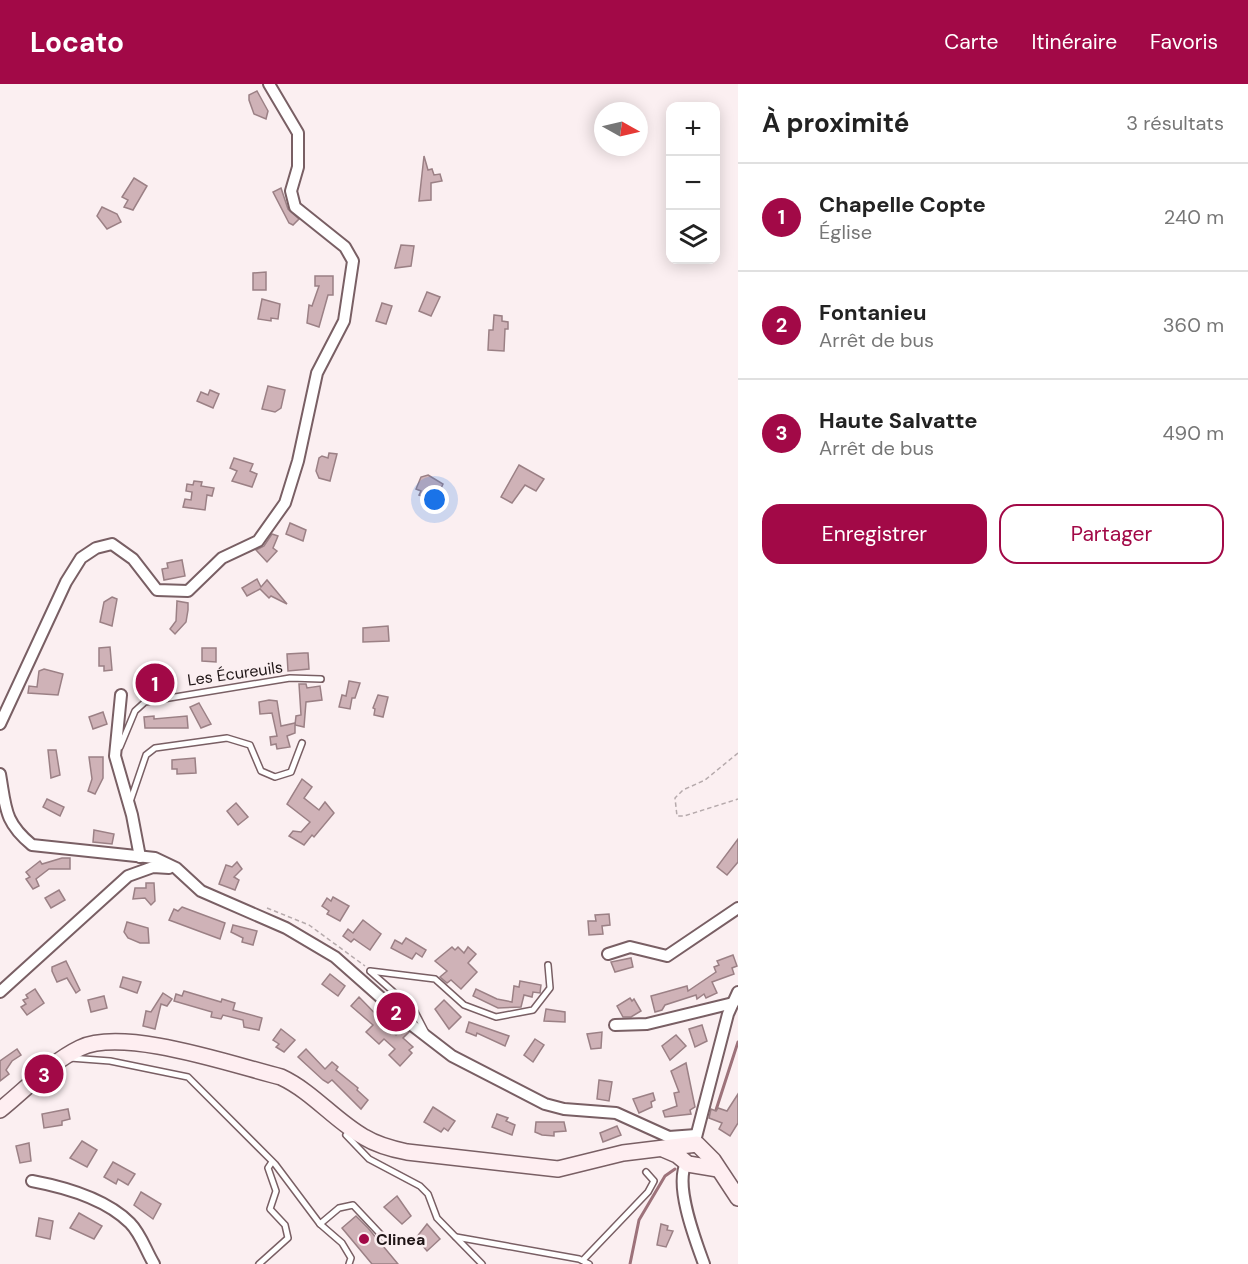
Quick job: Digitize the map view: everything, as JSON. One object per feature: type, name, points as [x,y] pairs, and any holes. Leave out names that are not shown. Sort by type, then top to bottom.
[{"type":"street","points":[[0,724],[66,582],[81,558],[96,548],[112,544],[133,559],[157,590],[188,591],[222,558],[258,541],[285,503],[298,461],[317,373],[344,321],[353,261],[345,247],[295,207],[291,191],[298,167],[298,132],[269,84]]},
{"type":"street","points":[[121,695],[115,756],[129,805],[140,857]]},
{"type":"street","points":[[0,774],[9,822],[18,834],[32,845],[155,858],[176,868],[201,891],[286,928],[335,957],[452,1056],[545,1104],[564,1109],[616,1113],[669,1137],[693,1152],[713,1160],[738,1198]]},
{"type":"street","points":[[0,992],[128,876],[153,867],[176,868]]},
{"type":"street","points":[[608,954],[630,947],[667,956],[738,908]]},
{"type":"street","points":[[704,1264],[689,1222],[682,1179],[693,1152],[733,1003],[738,992]]},
{"type":"street","points":[[615,1025],[646,1024],[733,1003]]},
{"type":"street","points":[[0,1110],[65,1057],[96,1042],[125,1042],[186,1053],[281,1077],[297,1085],[363,1137],[386,1147],[408,1152],[558,1169],[623,1153],[663,1149],[693,1152]]},
{"type":"street","points":[[32,1180],[76,1191],[122,1216],[134,1228],[153,1264]]},
{"type":"lane","name":"Les Écureuils","points":[[115,756],[135,711],[145,702],[290,678],[321,679]]},
{"type":"lane","points":[[129,805],[146,755],[155,748],[216,739],[238,740],[250,746],[261,771],[275,777],[291,772],[302,743]]},
{"type":"lane","points":[[428,1038],[414,1010],[370,970],[435,979],[464,1005],[496,1017],[533,1010],[550,988],[548,965]]},
{"type":"lane","points":[[65,1057],[110,1061],[188,1077],[272,1161],[320,1224],[342,1243],[351,1258],[349,1264]]},
{"type":"lane","points":[[346,1135],[369,1159],[420,1186],[428,1194],[435,1214],[483,1264]]},
{"type":"lane","points":[[259,1264],[288,1238],[285,1225],[270,1209],[276,1191],[268,1168],[272,1161]]},
{"type":"lane","points":[[583,1260],[648,1192],[654,1181],[646,1172]]},
{"type":"lane","points":[[320,1224],[339,1208],[353,1205],[385,1239]]},
{"type":"lane","points":[[456,1237],[583,1260],[589,1264]]},
{"type":"path","points":[[738,753],[705,780],[682,790],[675,798],[674,806],[677,816],[684,816],[738,799]]},
{"type":"building","points":[[257,91],[268,111],[266,119],[254,114],[249,100],[249,95]]},
{"type":"building","points":[[424,156],[428,170],[432,169],[434,175],[440,174],[442,181],[431,183],[431,200],[419,201]]},
{"type":"building","points":[[134,178],[147,186],[133,210],[124,207],[128,200],[122,197]]},
{"type":"building","points":[[281,188],[288,209],[299,219],[293,225],[289,223],[273,192]]},
{"type":"building","points":[[102,207],[117,214],[121,222],[107,229],[97,216]]},
{"type":"building","points":[[401,245],[414,246],[411,266],[395,268]]},
{"type":"building","points":[[266,272],[266,290],[253,290],[253,273]]},
{"type":"building","points":[[315,276],[333,276],[333,295],[328,295],[319,327],[307,323],[309,305],[312,306],[319,286],[315,286]]},
{"type":"building","points":[[427,292],[440,297],[431,316],[419,311]]},
{"type":"building","points":[[262,299],[280,304],[278,319],[271,318],[271,321],[258,319]]},
{"type":"building","points":[[382,303],[392,306],[386,324],[376,321]]},
{"type":"building","points":[[494,315],[502,316],[502,321],[508,322],[508,329],[505,329],[504,351],[488,350],[489,330],[493,330]]},
{"type":"building","points":[[268,386],[285,390],[281,408],[275,412],[262,409]]},
{"type":"building","points":[[210,390],[219,394],[213,408],[197,401],[201,392],[208,395]]},
{"type":"building","points":[[329,453],[337,454],[330,481],[319,478],[316,471],[319,458],[322,456],[328,458]]},
{"type":"building","points":[[234,458],[253,464],[250,471],[257,474],[252,487],[232,481],[237,471],[230,468]]},
{"type":"building","points":[[519,465],[544,479],[536,491],[525,485],[512,503],[501,497]]},
{"type":"building","points":[[428,475],[443,484],[437,497],[429,494],[427,498],[419,495],[421,491],[416,489],[421,477]]},
{"type":"building","points":[[194,481],[202,482],[201,486],[214,488],[212,496],[207,495],[205,510],[183,507],[185,499],[191,500],[192,492],[186,491],[187,484],[193,485]]},
{"type":"building","points":[[290,523],[306,530],[303,541],[286,534]]},
{"type":"building","points":[[272,534],[278,536],[273,548],[277,551],[267,562],[256,550],[264,546]]},
{"type":"building","points":[[182,560],[185,576],[164,580],[162,569],[168,568],[167,563]]},
{"type":"building","points":[[257,579],[261,587],[267,580],[287,604],[271,596],[269,598],[260,589],[247,596],[242,588]]},
{"type":"building","points":[[112,597],[117,599],[112,626],[100,622],[104,602]]},
{"type":"building","points":[[177,601],[188,603],[188,610],[186,622],[175,634],[170,629],[176,621]]},
{"type":"building","points":[[388,626],[389,641],[363,642],[363,628]]},
{"type":"building","points":[[110,647],[112,670],[104,671],[104,666],[99,666],[99,648]]},
{"type":"building","points":[[202,648],[216,648],[216,662],[202,661]]},
{"type":"building","points":[[308,653],[309,669],[288,671],[287,654]]},
{"type":"building","points":[[44,669],[63,674],[58,695],[28,693],[29,686],[37,687],[39,671]]},
{"type":"building","points":[[349,681],[360,683],[355,698],[352,698],[350,709],[339,707],[342,695],[346,696]]},
{"type":"building","points":[[299,684],[306,684],[307,688],[320,686],[322,700],[306,702],[304,727],[295,725],[296,716],[301,715]]},
{"type":"building","points":[[378,695],[388,697],[383,717],[374,715],[375,709],[373,708]]},
{"type":"building","points":[[277,701],[281,726],[295,723],[295,733],[287,736],[290,747],[277,749],[276,744],[271,745],[270,737],[277,736],[272,713],[260,714],[259,702]]},
{"type":"building","points":[[199,703],[211,724],[201,728],[190,707]]},
{"type":"building","points":[[103,712],[107,724],[93,729],[89,717]]},
{"type":"building","points":[[154,716],[154,719],[187,716],[188,728],[145,728],[144,717]]},
{"type":"building","points":[[48,750],[56,750],[60,775],[51,778]]},
{"type":"building","points":[[89,757],[103,757],[103,778],[95,794],[88,791],[92,779]]},
{"type":"building","points":[[195,758],[196,773],[177,774],[177,769],[172,769],[172,760]]},
{"type":"building","points":[[302,779],[312,787],[304,798],[319,810],[325,802],[334,813],[314,837],[312,835],[304,845],[289,836],[293,831],[301,832],[310,822],[287,804]]},
{"type":"building","points":[[47,799],[64,807],[60,816],[43,807]]},
{"type":"building","points":[[236,803],[248,817],[238,825],[227,811]]},
{"type":"building","points":[[94,830],[114,834],[112,844],[93,842]]},
{"type":"building","points":[[738,839],[738,862],[727,875],[717,867]]},
{"type":"building","points":[[70,858],[70,869],[49,869],[36,879],[39,886],[33,889],[26,879],[30,877],[26,872],[40,861],[42,864]]},
{"type":"building","points":[[237,862],[242,869],[234,877],[239,880],[235,890],[219,884],[226,865],[232,867]]},
{"type":"building","points":[[146,883],[154,883],[155,901],[151,905],[145,898],[133,899],[135,888],[146,888]]},
{"type":"building","points":[[59,890],[65,900],[51,908],[45,898]]},
{"type":"building","points":[[333,897],[349,906],[340,921],[327,914],[329,911],[322,906],[327,898],[331,901]]},
{"type":"building","points":[[182,907],[225,923],[220,939],[169,920],[174,909],[178,911]]},
{"type":"building","points":[[609,914],[610,925],[602,926],[603,934],[589,935],[588,921],[596,921],[595,915]]},
{"type":"building","points":[[363,920],[381,934],[370,950],[354,939],[351,942],[343,936],[348,929],[353,933]]},
{"type":"building","points":[[127,922],[148,928],[149,943],[140,943],[128,938],[124,932]]},
{"type":"building","points":[[233,925],[257,931],[253,945],[242,942],[243,938],[231,932]]},
{"type":"building","points":[[406,938],[426,950],[422,957],[416,953],[412,959],[391,948],[395,940],[402,944]]},
{"type":"building","points":[[452,947],[455,950],[458,947],[464,953],[468,947],[476,954],[468,963],[477,972],[461,989],[451,980],[447,983],[440,977],[447,971],[435,961]]},
{"type":"building","points":[[733,955],[737,966],[732,968],[734,974],[712,982],[717,993],[706,998],[704,994],[697,999],[696,995],[665,1005],[662,1010],[655,1012],[651,996],[687,986],[688,991],[716,972],[714,967],[719,965],[717,961]]},
{"type":"building","points":[[631,958],[633,967],[615,972],[611,962]]},
{"type":"building","points":[[66,961],[80,990],[76,993],[67,978],[57,982],[52,971],[52,967]]},
{"type":"building","points":[[330,974],[345,986],[338,996],[322,984]]},
{"type":"building","points":[[123,977],[141,982],[137,993],[120,987]]},
{"type":"building","points":[[520,981],[541,985],[540,993],[533,992],[532,997],[524,995],[521,1007],[498,1008],[473,996],[476,989],[497,999],[512,1002],[514,986],[519,987]]},
{"type":"building","points":[[35,989],[44,1003],[27,1015],[21,1007],[26,1004],[23,1000],[28,998],[26,995]]},
{"type":"building","points":[[184,991],[221,1002],[222,999],[235,1003],[233,1010],[262,1018],[259,1030],[244,1027],[243,1020],[223,1015],[221,1019],[211,1017],[212,1012],[174,1001],[176,994],[182,996]]},
{"type":"building","points":[[163,993],[172,999],[167,1006],[161,1004],[155,1029],[143,1026],[146,1011],[151,1012]]},
{"type":"building","points":[[104,996],[107,1008],[91,1012],[88,1000]]},
{"type":"building","points":[[359,997],[396,1035],[403,1027],[409,1032],[403,1038],[413,1047],[409,1050],[412,1053],[400,1066],[389,1055],[395,1049],[384,1039],[379,1044],[366,1032],[373,1025],[351,1006]]},
{"type":"building","points":[[630,998],[632,1001],[634,999],[641,1011],[631,1017],[623,1017],[617,1006]]},
{"type":"building","points":[[444,1000],[461,1017],[449,1029],[435,1009]]},
{"type":"building","points":[[546,1009],[565,1012],[565,1022],[544,1021]]},
{"type":"building","points":[[469,1022],[509,1036],[505,1046],[477,1033],[476,1036],[466,1032]]},
{"type":"building","points":[[702,1025],[707,1041],[695,1047],[689,1029]]},
{"type":"building","points":[[281,1029],[295,1040],[284,1052],[276,1047],[279,1044],[273,1040]]},
{"type":"building","points":[[602,1032],[601,1048],[591,1049],[587,1034]]},
{"type":"building","points":[[676,1035],[686,1046],[670,1060],[662,1046]]},
{"type":"building","points":[[535,1039],[544,1045],[533,1062],[524,1055]]},
{"type":"building","points":[[17,1049],[21,1055],[12,1061],[6,1070],[9,1074],[0,1081],[0,1061]]},
{"type":"building","points":[[306,1049],[325,1069],[332,1062],[338,1067],[336,1070],[358,1088],[357,1090],[368,1100],[361,1109],[332,1080],[328,1083],[323,1080],[298,1057]]},
{"type":"building","points":[[686,1063],[695,1107],[690,1110],[691,1114],[665,1117],[663,1111],[677,1106],[674,1093],[679,1092],[671,1071]]},
{"type":"building","points":[[599,1080],[612,1082],[609,1101],[597,1099]]},
{"type":"building","points":[[653,1093],[655,1100],[651,1102],[652,1107],[639,1113],[633,1099]]},
{"type":"building","points":[[738,1094],[738,1123],[730,1136],[719,1129],[722,1123],[709,1118],[711,1109],[716,1111],[718,1108],[727,1111]]},
{"type":"building","points":[[433,1107],[455,1121],[448,1131],[444,1128],[441,1132],[424,1122]]},
{"type":"building","points":[[68,1109],[70,1119],[62,1121],[62,1125],[44,1128],[42,1114]]},
{"type":"building","points":[[497,1114],[508,1118],[506,1121],[515,1125],[512,1135],[492,1127]]},
{"type":"building","points":[[536,1122],[564,1122],[566,1131],[554,1132],[554,1136],[542,1135],[535,1132]]},
{"type":"building","points":[[617,1126],[621,1135],[603,1142],[600,1133]]},
{"type":"building","points":[[82,1141],[97,1150],[87,1167],[70,1158]]},
{"type":"building","points":[[29,1143],[31,1161],[20,1163],[16,1146]]},
{"type":"building","points":[[113,1162],[135,1174],[128,1185],[118,1179],[116,1184],[104,1177]]},
{"type":"building","points":[[141,1192],[161,1204],[153,1219],[134,1205]]},
{"type":"building","points":[[397,1196],[411,1216],[402,1224],[384,1207]]},
{"type":"building","points":[[79,1213],[102,1226],[94,1239],[70,1228]]},
{"type":"building","name":"Clinea","points":[[356,1216],[398,1264],[372,1264],[342,1228]]},
{"type":"building","points":[[39,1218],[53,1221],[50,1239],[36,1236]]},
{"type":"building","points":[[427,1224],[440,1239],[427,1251],[416,1238]]},
{"type":"building","points":[[661,1224],[668,1226],[667,1230],[673,1231],[666,1247],[657,1245]]},
{"type":"waterway","points":[[716,1110],[738,1042]]},
{"type":"waterway","points":[[630,1264],[639,1220],[665,1176],[675,1169]]},
{"type":"place","name":"Chapelle Copte","points":[[155,683]]},
{"type":"place","name":"Fontanieu","points":[[396,1012]]},
{"type":"place","name":"Haute Salvatte","points":[[44,1074]]},
{"type":"place","name":"Clinea","points":[[364,1239]]}]
